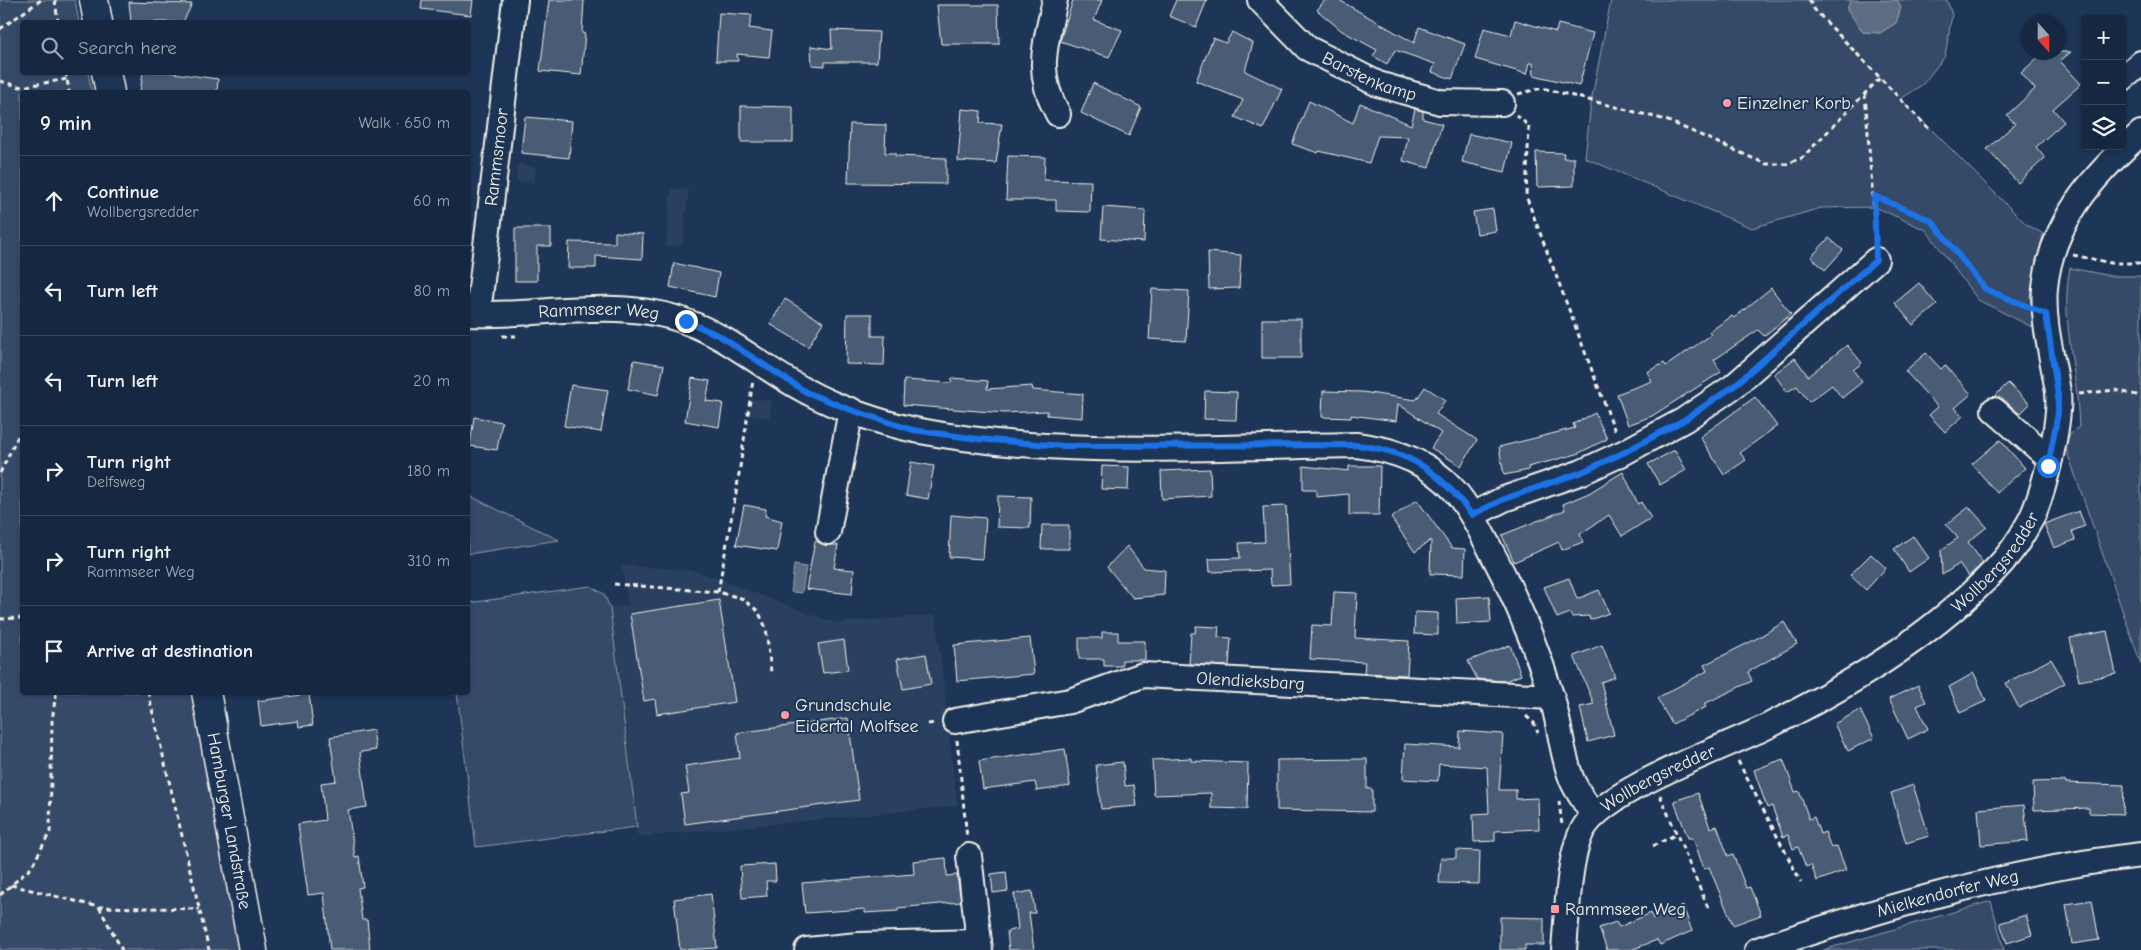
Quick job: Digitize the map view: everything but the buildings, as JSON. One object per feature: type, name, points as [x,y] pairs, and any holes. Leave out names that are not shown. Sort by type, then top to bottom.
[{"type":"main road","points":[[94,0],[98,20]]},
{"type":"main road","points":[[107,75],[110,90]]},
{"type":"main road","name":"Hamburger Landstraße","points":[[207,695],[254,950]]},
{"type":"street","name":"Rammsmoor","points":[[473,314],[515,0]]},
{"type":"street","points":[[1055,0],[1045,49],[1044,83],[1058,114]]},
{"type":"street","name":"Barstenkamp","points":[[1260,0],[1307,48],[1378,84],[1440,102],[1502,103]]},
{"type":"street","points":[[2126,76],[2141,63]]},
{"type":"street","name":"Wollbergsredder","points":[[1594,816],[1628,792],[1653,778],[1729,745],[1837,689],[1940,623],[2005,560],[2031,520],[2050,459],[2058,413],[2058,396],[2046,314],[2045,288],[2053,250],[2065,219],[2103,154],[2141,133]]},
{"type":"street","points":[[1472,515],[1504,499],[1582,472],[1623,453],[1684,420],[1734,386],[1876,260]]},
{"type":"street","name":"Rammseer Weg","points":[[473,314],[621,309],[652,312],[686,321],[718,335],[806,392],[851,410],[913,430],[978,439],[1063,446],[1356,445],[1407,456],[1436,475],[1453,490],[1472,515],[1505,576],[1527,625],[1541,696],[1572,779],[1594,816]]},
{"type":"street","points":[[828,532],[851,410]]},
{"type":"street","points":[[1994,410],[2050,459]]},
{"type":"street","name":"Olendieksbarg","points":[[955,721],[1070,701],[1143,676],[1541,696]]},
{"type":"street","points":[[1564,950],[1570,884],[1577,845],[1584,827],[1594,816]]},
{"type":"street","name":"Mielkendorfer Weg","points":[[1757,950],[1987,881],[2097,860],[2141,854]]},
{"type":"street","points":[[807,950],[858,944],[980,946],[969,856]]},
{"type":"path","points":[[0,29],[41,0]]},
{"type":"path","points":[[54,0],[58,20]]},
{"type":"path","points":[[1809,0],[1814,9],[1931,131]]},
{"type":"path","points":[[66,75],[69,90]]},
{"type":"path","points":[[1623,453],[1526,196],[1528,126],[1502,103],[1522,92],[1542,88],[1666,120],[1766,164],[1786,164],[1802,158],[1880,78]]},
{"type":"path","points":[[0,81],[21,88],[67,80]]},
{"type":"path","points":[[1865,93],[1874,196],[1876,260]]},
{"type":"path","points":[[1874,196],[1932,221],[1985,289],[2046,314]]},
{"type":"path","points":[[2053,250],[2111,263],[2141,263]]},
{"type":"path","points":[[498,336],[522,335]]},
{"type":"path","points":[[718,592],[737,487],[756,359]]},
{"type":"path","points":[[2058,396],[2115,390],[2141,396]]},
{"type":"path","points":[[0,473],[20,432]]},
{"type":"path","points":[[614,584],[718,592],[741,598],[758,611],[766,628],[771,672]]},
{"type":"path","points":[[0,619],[20,618]]},
{"type":"path","points":[[0,894],[31,868],[50,832],[52,722],[56,695]]},
{"type":"path","points":[[149,695],[209,950]]},
{"type":"path","points":[[1540,742],[1534,723],[1524,714],[1541,696]]},
{"type":"path","points":[[928,724],[955,721],[969,856]]},
{"type":"path","points":[[1729,745],[1801,882]]},
{"type":"path","points":[[1653,778],[1709,910]]},
{"type":"path","points":[[1558,796],[1562,830]]},
{"type":"path","points":[[1653,846],[1677,834]]},
{"type":"path","points":[[11,885],[98,907],[199,909]]},
{"type":"path","points":[[98,907],[122,950]]},
{"type":"shaded area","points":[[0,0],[75,0],[79,20],[20,20],[20,75],[88,75],[92,90],[20,90],[20,695],[195,695],[248,950],[0,950]]},
{"type":"shaded area","points":[[1611,0],[1851,0],[1847,9],[1863,32],[1880,33],[1896,23],[1901,7],[1897,0],[1947,0],[1952,15],[1945,56],[1923,84],[1901,99],[2026,224],[2043,234],[2030,296],[2034,328],[1978,300],[1926,230],[1875,207],[1821,208],[1752,228],[1585,158],[1591,102]]},
{"type":"shaded area","points":[[1851,0],[1897,0],[1901,7],[1896,23],[1880,33],[1863,32],[1847,9]]},
{"type":"shaded area","points":[[517,164],[536,168],[534,183],[517,182]]},
{"type":"shaded area","points":[[671,188],[689,190],[682,246],[666,246]]},
{"type":"shaded area","points":[[2070,268],[2111,276],[2141,276],[2141,664],[2066,449],[2070,434],[2079,427],[2068,320],[2067,295]]},
{"type":"shaded area","points":[[751,399],[772,400],[769,418],[749,416]]},
{"type":"shaded area","points":[[470,496],[559,540],[470,554]]},
{"type":"shaded area","name":"Grundschule Eidertal Molfsee","points":[[621,565],[698,571],[834,623],[936,615],[957,806],[638,837],[610,608],[629,605]]},
{"type":"shaded area","points":[[794,565],[806,567],[802,593],[791,592]]},
{"type":"shaded area","points":[[590,586],[604,594],[610,608],[637,827],[476,847],[457,695],[470,695],[470,603]]},
{"type":"shaded area","points":[[1991,901],[2004,950],[1823,950]]},
{"type":"place","name":"Einzelner Korb","points":[[1727,103]]},
{"type":"place","name":"Grundschule Eidertal Molfsee","points":[[785,715]]},
{"type":"place","name":"Rammseer Weg","points":[[1555,909]]},
{"type":"route","points":[[686,321],[718,335],[806,392],[851,410],[913,430],[978,439],[1063,446],[1152,448],[1356,445],[1377,448],[1407,456],[1436,475],[1453,490],[1472,515],[1504,499],[1582,472],[1623,453],[1684,420],[1734,386],[1876,260],[1874,196],[1932,221],[1985,289],[2046,314],[2058,396],[2058,413],[2048,466]]}]
